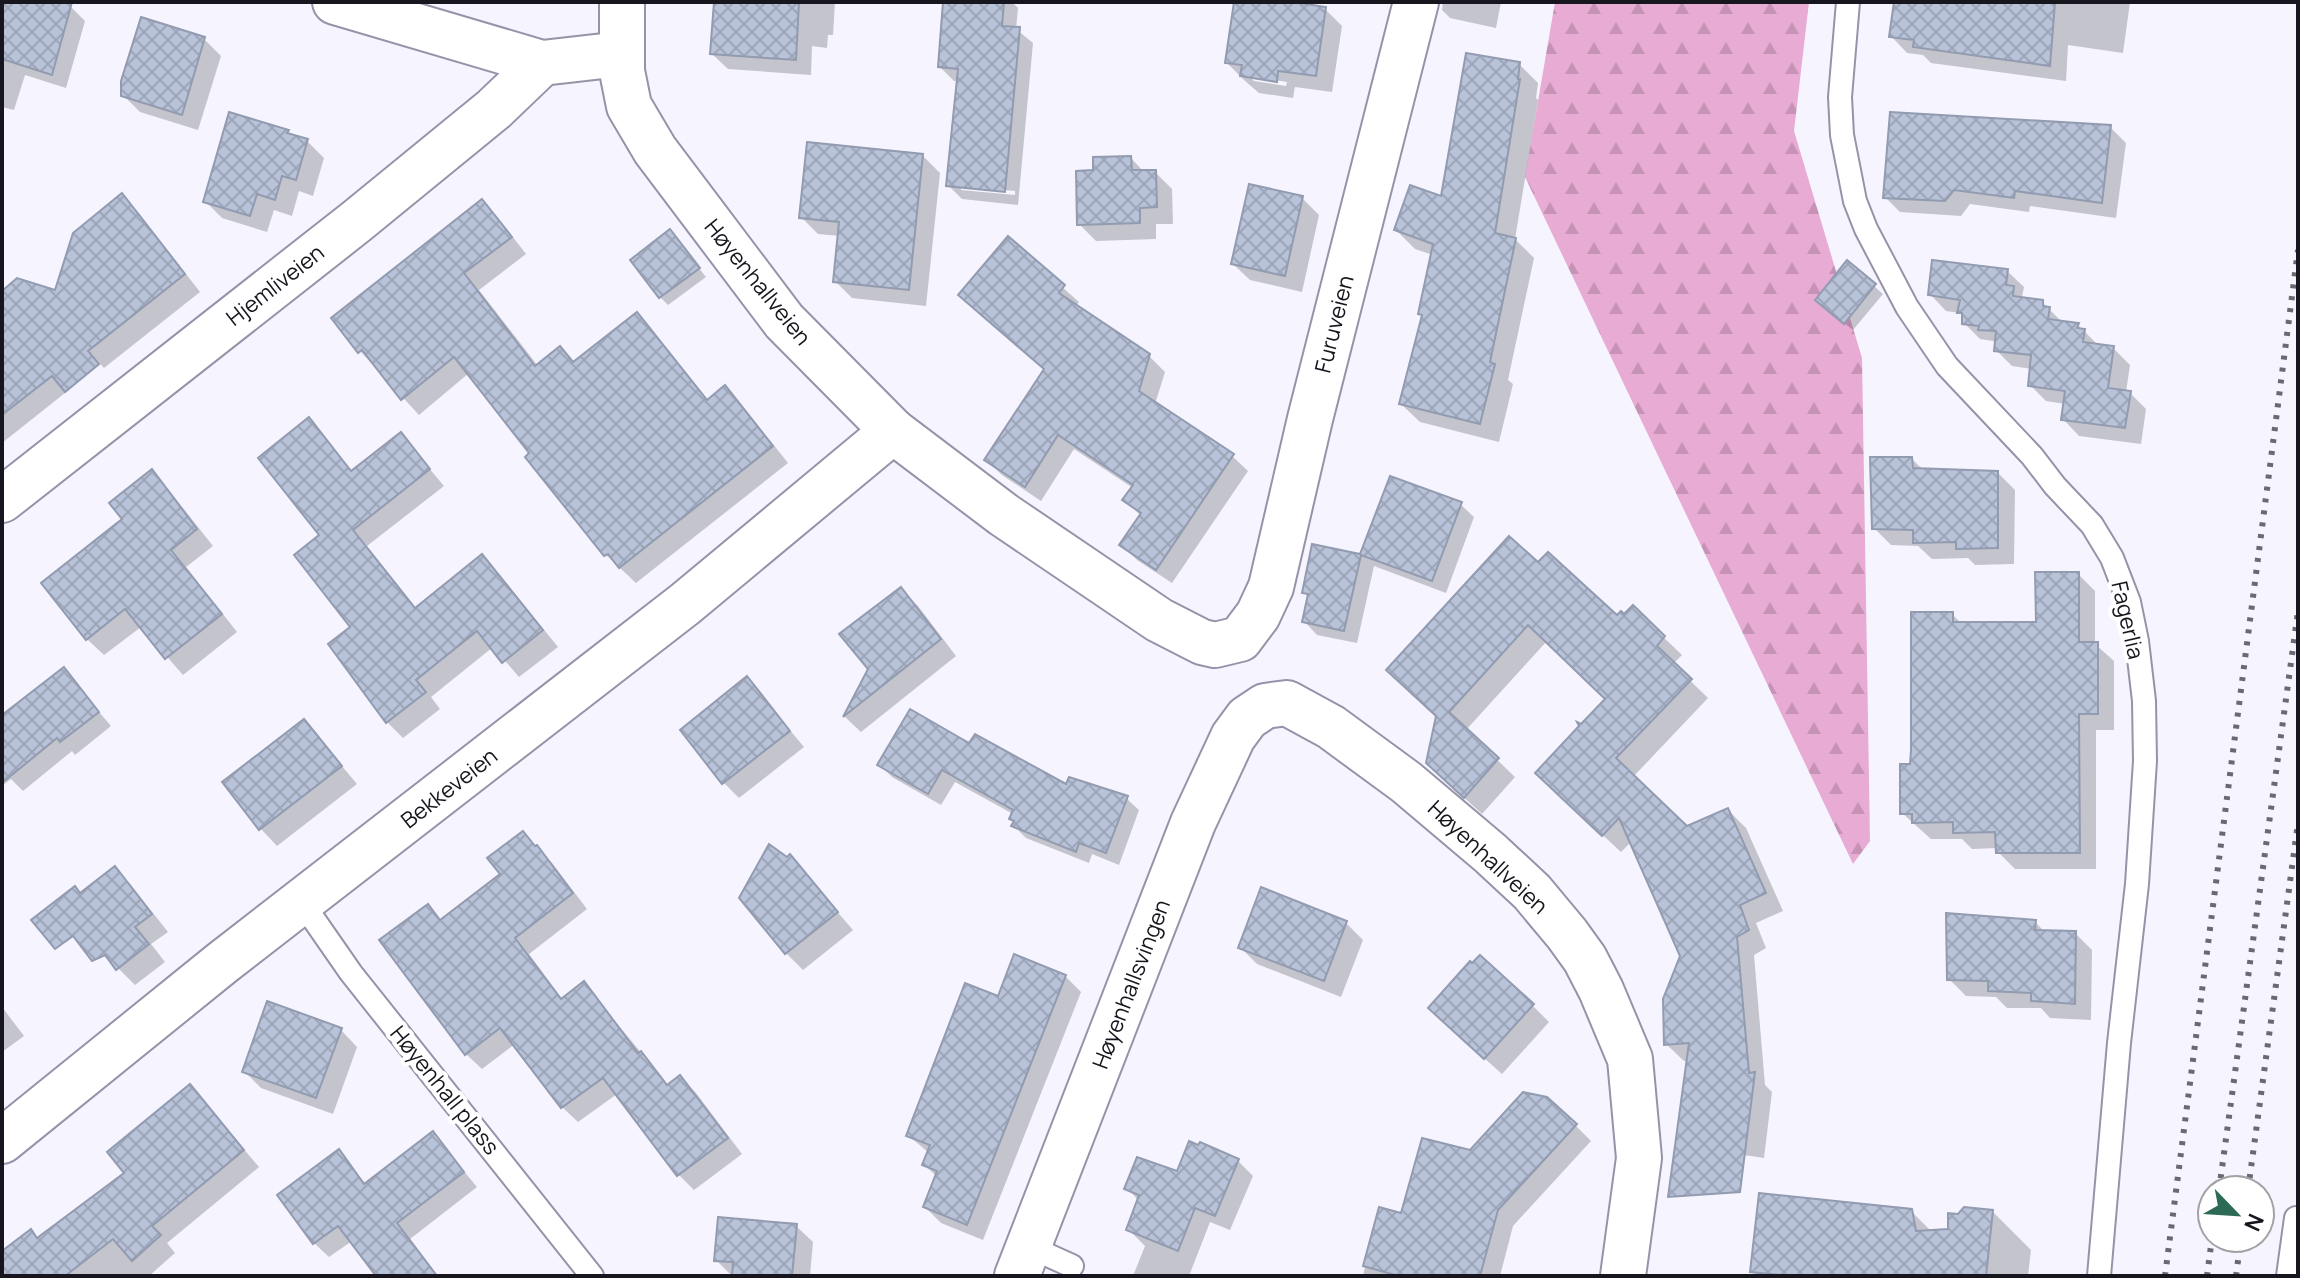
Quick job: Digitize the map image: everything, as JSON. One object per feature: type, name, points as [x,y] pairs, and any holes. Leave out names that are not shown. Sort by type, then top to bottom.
[{"type":"street","points":[[335,2],[542,63],[621,54]]},
{"type":"street","name":"Høyenhallveien","points":[[622,2],[621,54],[629,106],[655,150],[776,311],[893,431],[1004,515],[1159,620],[1202,642],[1215,645],[1240,639]]},
{"type":"street","name":"Furuveien","points":[[1240,639],[1266,601],[1281,549],[1314,404],[1416,2]]},
{"type":"street","name":"Hjemliveien","points":[[2,500],[380,203],[494,109],[542,63]]},
{"type":"street","name":"Bekkeveien","points":[[2,1141],[301,901],[685,604],[893,431]]},
{"type":"street","name":"Høyenhallveien","points":[[1265,706],[1287,703],[1302,709],[1406,782],[1532,892],[1585,959],[1617,1026],[1632,1072],[1639,1158],[1623,1276]]},
{"type":"street","name":"Høyenhallsvingen","points":[[1024,1261],[1193,823],[1233,737],[1247,718],[1265,706]]},
{"type":"lane","name":"Fagerlia","points":[[1848,2],[1840,97],[1842,135],[1855,201],[1866,229],[1907,307],[1947,366],[2092,525],[2112,558],[2129,602],[2137,641],[2144,701],[2145,761],[2137,884],[2119,1043],[2099,1276]]},
{"type":"lane","name":"Høyenhall plass","points":[[301,901],[351,973],[592,1276]]},
{"type":"lane","points":[[2288,1276],[2296,1218]]},
{"type":"lane","points":[[1024,1261],[1072,1266]]},
{"type":"green space","points":[[1555,2],[1809,2],[1794,131],[1862,358],[1870,841],[1853,864],[1525,177]]},
{"type":"building","points":[[2,2],[72,2],[52,75],[2,59]]},
{"type":"building","points":[[714,2],[799,2],[796,60],[710,54]]},
{"type":"building","points":[[943,2],[1004,2],[1002,26],[1020,27],[1005,192],[946,186],[958,69],[938,67]]},
{"type":"building","points":[[1234,2],[1293,2],[1326,7],[1316,76],[1278,71],[1277,82],[1240,76],[1242,65],[1225,63]]},
{"type":"building","points":[[1894,2],[2055,2],[2050,66],[1913,47],[1914,40],[1889,37]]},
{"type":"building","points":[[141,17],[205,37],[182,115],[121,96],[121,81]]},
{"type":"building","points":[[1466,53],[1520,62],[1520,79],[1495,233],[1516,238],[1490,362],[1495,364],[1480,424],[1399,404],[1422,315],[1418,314],[1433,244],[1394,230],[1410,185],[1441,196]]},
{"type":"building","points":[[229,112],[308,139],[296,180],[282,176],[275,200],[257,194],[250,216],[203,202]]},
{"type":"building","points":[[1890,112],[2111,125],[2102,203],[2015,191],[2014,198],[1954,190],[1945,201],[1883,198]]},
{"type":"building","points":[[807,142],[923,154],[909,290],[833,282],[839,222],[799,218]]},
{"type":"building","points":[[1131,156],[1132,170],[1156,170],[1157,207],[1140,208],[1140,223],[1077,225],[1076,171],[1093,170],[1093,157]]},
{"type":"building","points":[[1249,184],[1303,196],[1285,276],[1231,264]]},
{"type":"building","points":[[122,193],[185,274],[88,351],[99,364],[65,392],[52,376],[2,415],[2,291],[17,278],[55,290],[73,233]]},
{"type":"building","points":[[482,199],[512,237],[464,273],[535,366],[560,346],[573,362],[637,312],[707,400],[725,385],[773,446],[619,568],[608,554],[604,556],[525,457],[529,453],[454,357],[401,400],[362,350],[358,353],[331,318]]},
{"type":"building","points":[[670,229],[700,268],[659,298],[630,260]]},
{"type":"building","points":[[1008,236],[1065,285],[1059,293],[1150,354],[1139,391],[1234,454],[1156,570],[1119,545],[1141,513],[1122,500],[1133,485],[1058,435],[1025,487],[984,460],[1044,369],[958,295]]},
{"type":"building","points":[[1847,260],[1876,284],[1844,324],[1815,300]]},
{"type":"building","points":[[1932,260],[2008,269],[2006,285],[2014,286],[2013,296],[2043,300],[2043,306],[2050,307],[2048,319],[2079,323],[2077,328],[2085,329],[2083,342],[2114,346],[2108,388],[2131,391],[2125,428],[2061,420],[2065,391],[2028,386],[2031,355],[1994,351],[1996,331],[1978,330],[1979,326],[1962,324],[1962,313],[1957,313],[1960,300],[1928,295]]},
{"type":"building","points":[[309,417],[351,471],[401,432],[430,469],[353,530],[415,608],[482,554],[543,630],[502,663],[477,631],[416,680],[426,692],[386,723],[328,644],[350,627],[294,555],[319,535],[258,458]]},
{"type":"building","points":[[1870,457],[1912,457],[1913,468],[1998,471],[1998,548],[1956,549],[1956,542],[1913,543],[1913,530],[1872,529]]},
{"type":"building","points":[[152,469],[197,529],[171,550],[222,614],[165,659],[125,609],[86,640],[41,583],[122,519],[109,503]]},
{"type":"building","points":[[1390,476],[1462,502],[1432,581],[1361,555],[1344,631],[1302,622],[1308,594],[1302,593],[1312,544],[1360,554]]},
{"type":"building","points":[[1509,536],[1538,562],[1548,552],[1617,615],[1621,611],[1624,614],[1633,605],[1665,636],[1657,646],[1692,679],[1616,758],[1687,826],[1728,808],[1766,893],[1740,905],[1749,930],[1737,937],[1749,1073],[1755,1072],[1740,1192],[1668,1197],[1689,1043],[1664,1045],[1663,999],[1680,956],[1619,818],[1602,836],[1535,773],[1579,726],[1577,722],[1581,724],[1605,699],[1528,625],[1449,712],[1499,758],[1464,798],[1426,763],[1436,716],[1386,670]]},
{"type":"building","points":[[2035,572],[2079,572],[2079,642],[2098,642],[2098,714],[2079,714],[2080,853],[1996,853],[1995,832],[1953,833],[1953,822],[1912,823],[1912,814],[1900,814],[1900,764],[1910,764],[1911,750],[1911,612],[1953,612],[1953,622],[2036,622]]},
{"type":"building","points":[[901,587],[941,639],[843,717],[868,669],[839,634]]},
{"type":"building","points":[[64,667],[99,712],[60,742],[57,738],[2,783],[2,715]]},
{"type":"building","points":[[747,676],[790,731],[722,784],[680,730]]},
{"type":"building","points":[[910,709],[969,743],[975,734],[1066,784],[1069,777],[1128,796],[1106,853],[1079,843],[1076,852],[1011,826],[1014,821],[1009,819],[1013,810],[942,770],[928,794],[877,765]]},
{"type":"building","points":[[304,719],[342,766],[259,830],[222,782]]},
{"type":"building","points":[[523,831],[573,893],[515,938],[561,999],[584,981],[638,1053],[641,1051],[667,1085],[680,1075],[728,1138],[677,1176],[603,1078],[561,1108],[500,1028],[465,1055],[379,940],[428,904],[440,920],[500,874],[487,858]]},
{"type":"building","points":[[769,844],[787,857],[790,854],[838,912],[785,954],[739,898]]},
{"type":"building","points":[[115,866],[152,914],[135,927],[149,944],[116,970],[105,955],[92,961],[73,936],[55,949],[31,920],[75,886],[80,893]]},
{"type":"building","points":[[1261,887],[1347,921],[1324,981],[1238,948]]},
{"type":"building","points":[[1946,913],[2036,920],[2035,930],[2076,931],[2075,1004],[2031,1001],[2031,993],[1988,991],[1988,981],[1947,980]]},
{"type":"building","points":[[1014,954],[1066,975],[967,1225],[923,1207],[937,1171],[922,1165],[930,1145],[906,1136],[965,983],[998,996]]},
{"type":"building","points":[[1480,955],[1534,1004],[1484,1059],[1428,1008],[1470,961],[1472,963]]},
{"type":"building","points":[[267,1001],[342,1028],[316,1098],[242,1072]]},
{"type":"building","points":[[190,1084],[244,1150],[152,1226],[161,1235],[132,1261],[113,1239],[65,1276],[2,1276],[2,1251],[31,1229],[37,1238],[124,1173],[107,1152]]},
{"type":"building","points":[[1523,1092],[1547,1097],[1577,1124],[1498,1210],[1480,1276],[1399,1276],[1363,1266],[1379,1207],[1401,1213],[1422,1138],[1470,1150]]},
{"type":"building","points":[[433,1131],[464,1172],[397,1223],[437,1276],[376,1276],[338,1226],[313,1244],[277,1195],[339,1149],[364,1184]]},
{"type":"building","points":[[1189,1141],[1198,1145],[1200,1142],[1239,1159],[1215,1216],[1195,1208],[1178,1251],[1126,1230],[1139,1195],[1124,1189],[1137,1157],[1177,1171]]},
{"type":"building","points":[[1759,1193],[1912,1209],[1916,1231],[1948,1229],[1948,1213],[1958,1214],[1964,1207],[1993,1210],[1986,1276],[1789,1276],[1750,1272]]},
{"type":"building","points":[[718,1217],[797,1224],[792,1276],[732,1276],[733,1262],[714,1261]]},
{"type":"railway","points":[[2165,1276],[2298,250]]},
{"type":"railway","points":[[2221,1174],[2298,611]]},
{"type":"railway","points":[[2250,1174],[2298,823]]},
{"type":"railway","points":[[2207,1276],[2210,1254]]},
{"type":"railway","points":[[2236,1276],[2239,1254]]}]
